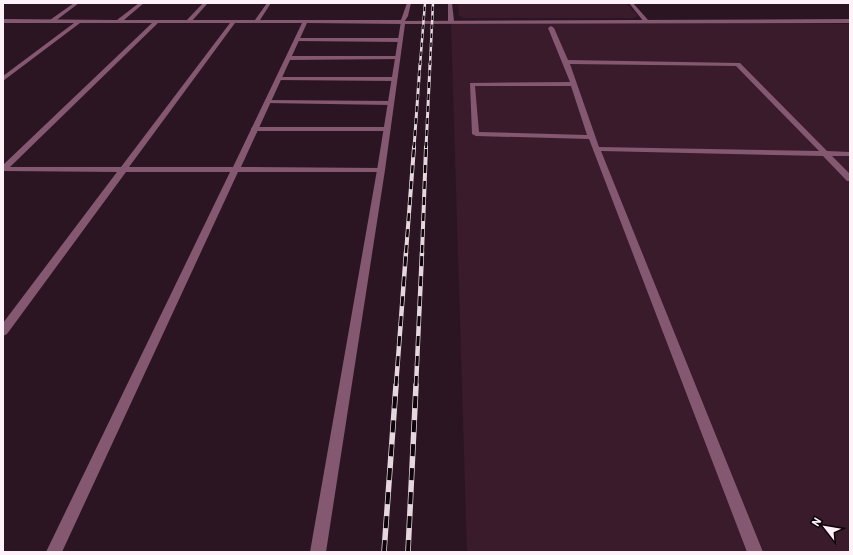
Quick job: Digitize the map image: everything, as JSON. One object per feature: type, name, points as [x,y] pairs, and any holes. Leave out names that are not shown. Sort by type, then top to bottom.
[{"type":"street","points":[[52,22],[78,3]]},
{"type":"street","points":[[119,21],[142,3]]},
{"type":"street","points":[[188,22],[206,3]]},
{"type":"street","points":[[256,22],[269,3]]},
{"type":"street","points":[[318,552],[381,170],[397,58],[403,22],[409,3]]},
{"type":"street","points":[[450,3],[451,20]]},
{"type":"street","points":[[631,3],[646,21]]},
{"type":"street","points":[[4,22],[403,22],[451,20],[850,21]]},
{"type":"street","points":[[3,78],[79,21]]},
{"type":"street","points":[[3,169],[156,22]]},
{"type":"street","points":[[3,331],[233,22]]},
{"type":"street","points":[[54,552],[306,22]]},
{"type":"street","points":[[551,28],[566,62],[591,137],[756,552]]},
{"type":"street","points":[[297,40],[400,40]]},
{"type":"street","points":[[289,58],[397,58]]},
{"type":"street","points":[[566,62],[738,64],[850,179]]},
{"type":"street","points":[[279,79],[394,79]]},
{"type":"street","points":[[574,84],[472,84],[476,134],[591,137]]},
{"type":"street","points":[[268,102],[391,102]]},
{"type":"street","points":[[255,129],[387,130]]},
{"type":"street","points":[[596,149],[850,154]]},
{"type":"street","points":[[3,169],[381,170]]},
{"type":"shaded area","points":[[458,3],[626,3],[638,16],[634,18],[463,18],[459,16]]},
{"type":"shaded area","points":[[451,24],[850,24],[850,552],[467,552]]},
{"type":"railway","points":[[420,65],[425,3]]},
{"type":"railway","points":[[430,65],[433,3]]},
{"type":"railway","points":[[414,148],[420,64]]},
{"type":"railway","points":[[426,148],[430,64]]},
{"type":"railway","points":[[406,253],[414,147]]},
{"type":"railway","points":[[422,253],[426,147]]},
{"type":"railway","points":[[396,386],[406,252]]},
{"type":"railway","points":[[416,386],[422,252]]},
{"type":"railway","points":[[384,552],[396,385]]},
{"type":"railway","points":[[408,552],[416,385]]}]
